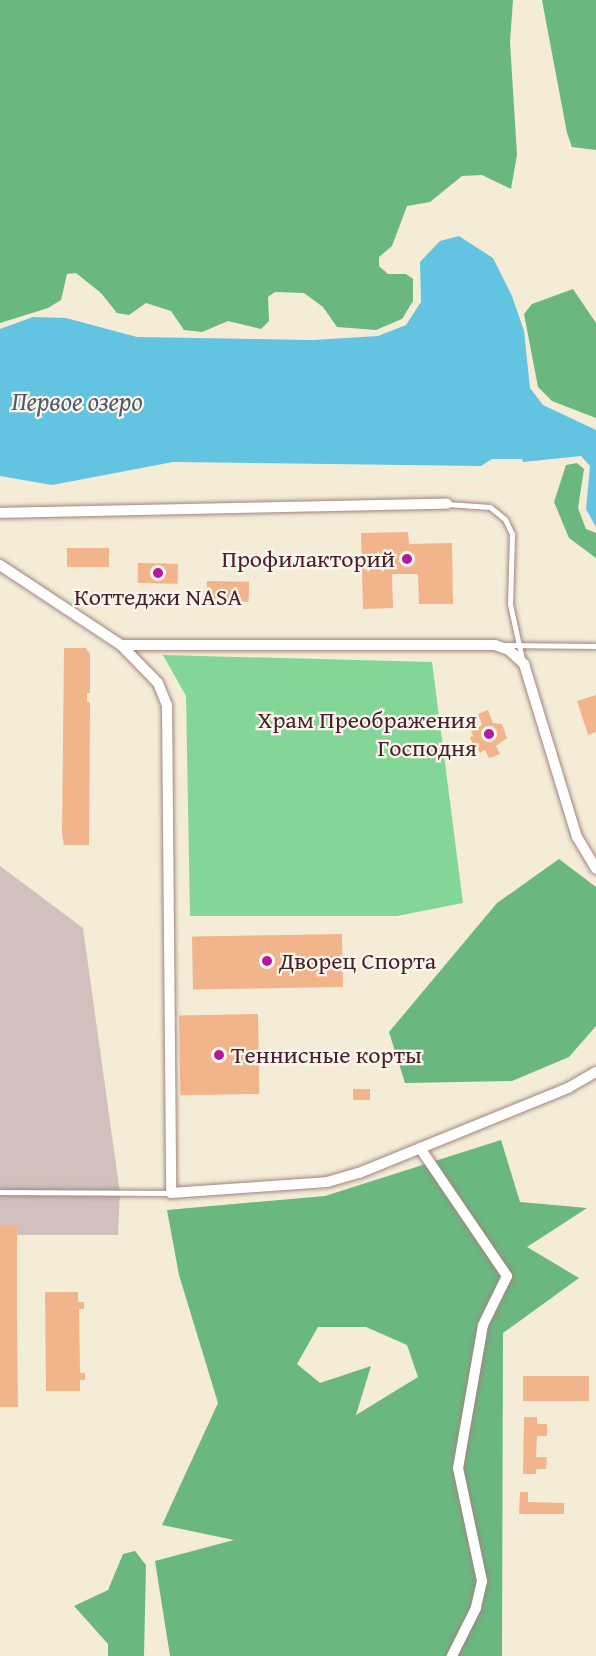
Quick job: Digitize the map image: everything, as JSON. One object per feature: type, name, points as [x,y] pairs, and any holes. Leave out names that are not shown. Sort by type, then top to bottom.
[{"type":"street","points":[[0,513],[447,504]]},
{"type":"street","points":[[0,565],[121,645],[158,684],[167,705],[171,1193],[327,1182],[420,1148],[568,1088],[596,1072]]},
{"type":"street","points":[[121,645],[495,645],[509,650],[524,664],[577,837],[596,869]]},
{"type":"street","points":[[420,1148],[507,1276],[483,1325],[458,1468],[482,1581],[476,1608],[452,1656]]},
{"type":"lane","points":[[447,504],[490,507],[505,519],[512,534],[510,604],[524,664]]},
{"type":"lane","points":[[495,645],[596,646]]},
{"type":"lane","points":[[0,1192],[171,1193]]},
{"type":"shaded area","points":[[0,866],[83,928],[120,1193],[118,1235],[16,1235],[18,1407],[0,1407]]},
{"type":"green space","points":[[0,0],[513,0],[510,42],[517,155],[511,189],[482,175],[462,176],[430,202],[407,206],[392,246],[379,257],[379,266],[388,274],[406,274],[413,279],[413,301],[402,319],[376,330],[337,327],[323,307],[304,293],[275,292],[268,297],[269,321],[261,329],[228,321],[202,332],[184,330],[171,311],[146,303],[129,315],[117,313],[101,293],[76,273],[67,274],[61,300],[48,308],[0,323]]},
{"type":"green space","points":[[542,0],[596,0],[596,150],[572,147],[567,133]]},
{"type":"green space","points":[[573,289],[596,323],[596,418],[552,401],[538,387],[524,314],[532,304]]},
{"type":"green space","points":[[577,463],[584,469],[578,508],[586,529],[596,533],[596,558],[569,538],[554,502],[566,465]]},
{"type":"green space","points":[[163,655],[432,662],[463,903],[397,916],[190,916],[186,696]]},
{"type":"green space","points":[[559,859],[596,887],[596,1026],[569,1057],[512,1081],[405,1083],[389,1032],[497,903]]},
{"type":"green space","points":[[501,1140],[520,1202],[587,1208],[527,1247],[579,1278],[503,1333],[502,1656],[170,1656],[155,1561],[234,1540],[162,1525],[218,1403],[179,1275],[167,1210],[325,1196]],"holes":[[[318,1327],[366,1327],[407,1345],[418,1377],[356,1415],[371,1366],[320,1383],[297,1364]]]},
{"type":"green space","points":[[135,1551],[146,1565],[144,1656],[108,1656],[108,1644],[74,1606],[108,1590],[123,1554]]},
{"type":"water","name":"Первое озеро","points":[[459,236],[493,258],[512,296],[524,331],[530,388],[543,405],[596,430],[596,527],[586,509],[590,466],[581,456],[523,462],[522,459],[492,459],[481,466],[173,462],[52,485],[0,476],[0,329],[33,317],[66,318],[137,337],[313,340],[378,336],[406,325],[421,302],[420,262],[440,241]]},
{"type":"building","name":"Профилакторий","points":[[408,532],[409,544],[452,543],[453,604],[419,604],[418,574],[392,574],[393,608],[363,609],[361,533]]},
{"type":"building","points":[[67,548],[109,548],[109,567],[67,567]]},
{"type":"building","name":"Коттеджи NASA","points":[[138,563],[178,564],[178,584],[138,583]]},
{"type":"building","points":[[207,581],[249,582],[249,602],[207,601]]},
{"type":"building","points":[[64,648],[86,648],[90,654],[90,693],[87,693],[87,702],[90,702],[89,845],[64,845],[62,834]]},
{"type":"building","points":[[596,695],[596,732],[588,735],[577,701]]},
{"type":"building","name":"Храм Преображения Господня","points":[[488,710],[493,723],[502,724],[507,738],[496,746],[500,754],[489,758],[485,750],[480,753],[477,747],[474,748],[470,737],[473,736],[471,731],[482,725],[478,714]]},
{"type":"building","name":"Дворец Спорта","points":[[342,934],[343,987],[193,990],[192,937]]},
{"type":"building","name":"Теннисные корты","points":[[258,1014],[259,1094],[180,1095],[179,1015]]},
{"type":"building","points":[[353,1089],[370,1089],[370,1100],[353,1100]]},
{"type":"building","points":[[0,1226],[17,1226],[17,1407],[0,1407]]},
{"type":"building","points":[[45,1292],[78,1292],[78,1302],[84,1302],[84,1309],[79,1309],[80,1373],[85,1373],[85,1380],[80,1380],[80,1391],[46,1391]]},
{"type":"building","points":[[523,1376],[589,1376],[589,1401],[523,1401]]},
{"type":"building","points":[[524,1417],[537,1417],[537,1424],[547,1424],[547,1436],[537,1436],[536,1457],[547,1457],[546,1469],[536,1469],[536,1474],[523,1474]]},
{"type":"building","points":[[520,1492],[528,1492],[528,1502],[564,1503],[564,1514],[519,1514]]},
{"type":"place","name":"Профилакторий","points":[[407,559]]},
{"type":"place","name":"Коттеджи NASA","points":[[158,573]]},
{"type":"place","name":"Храм Преображения Господня","points":[[489,734]]},
{"type":"place","name":"Дворец Спорта","points":[[267,961]]},
{"type":"place","name":"Теннисные корты","points":[[219,1055]]}]
